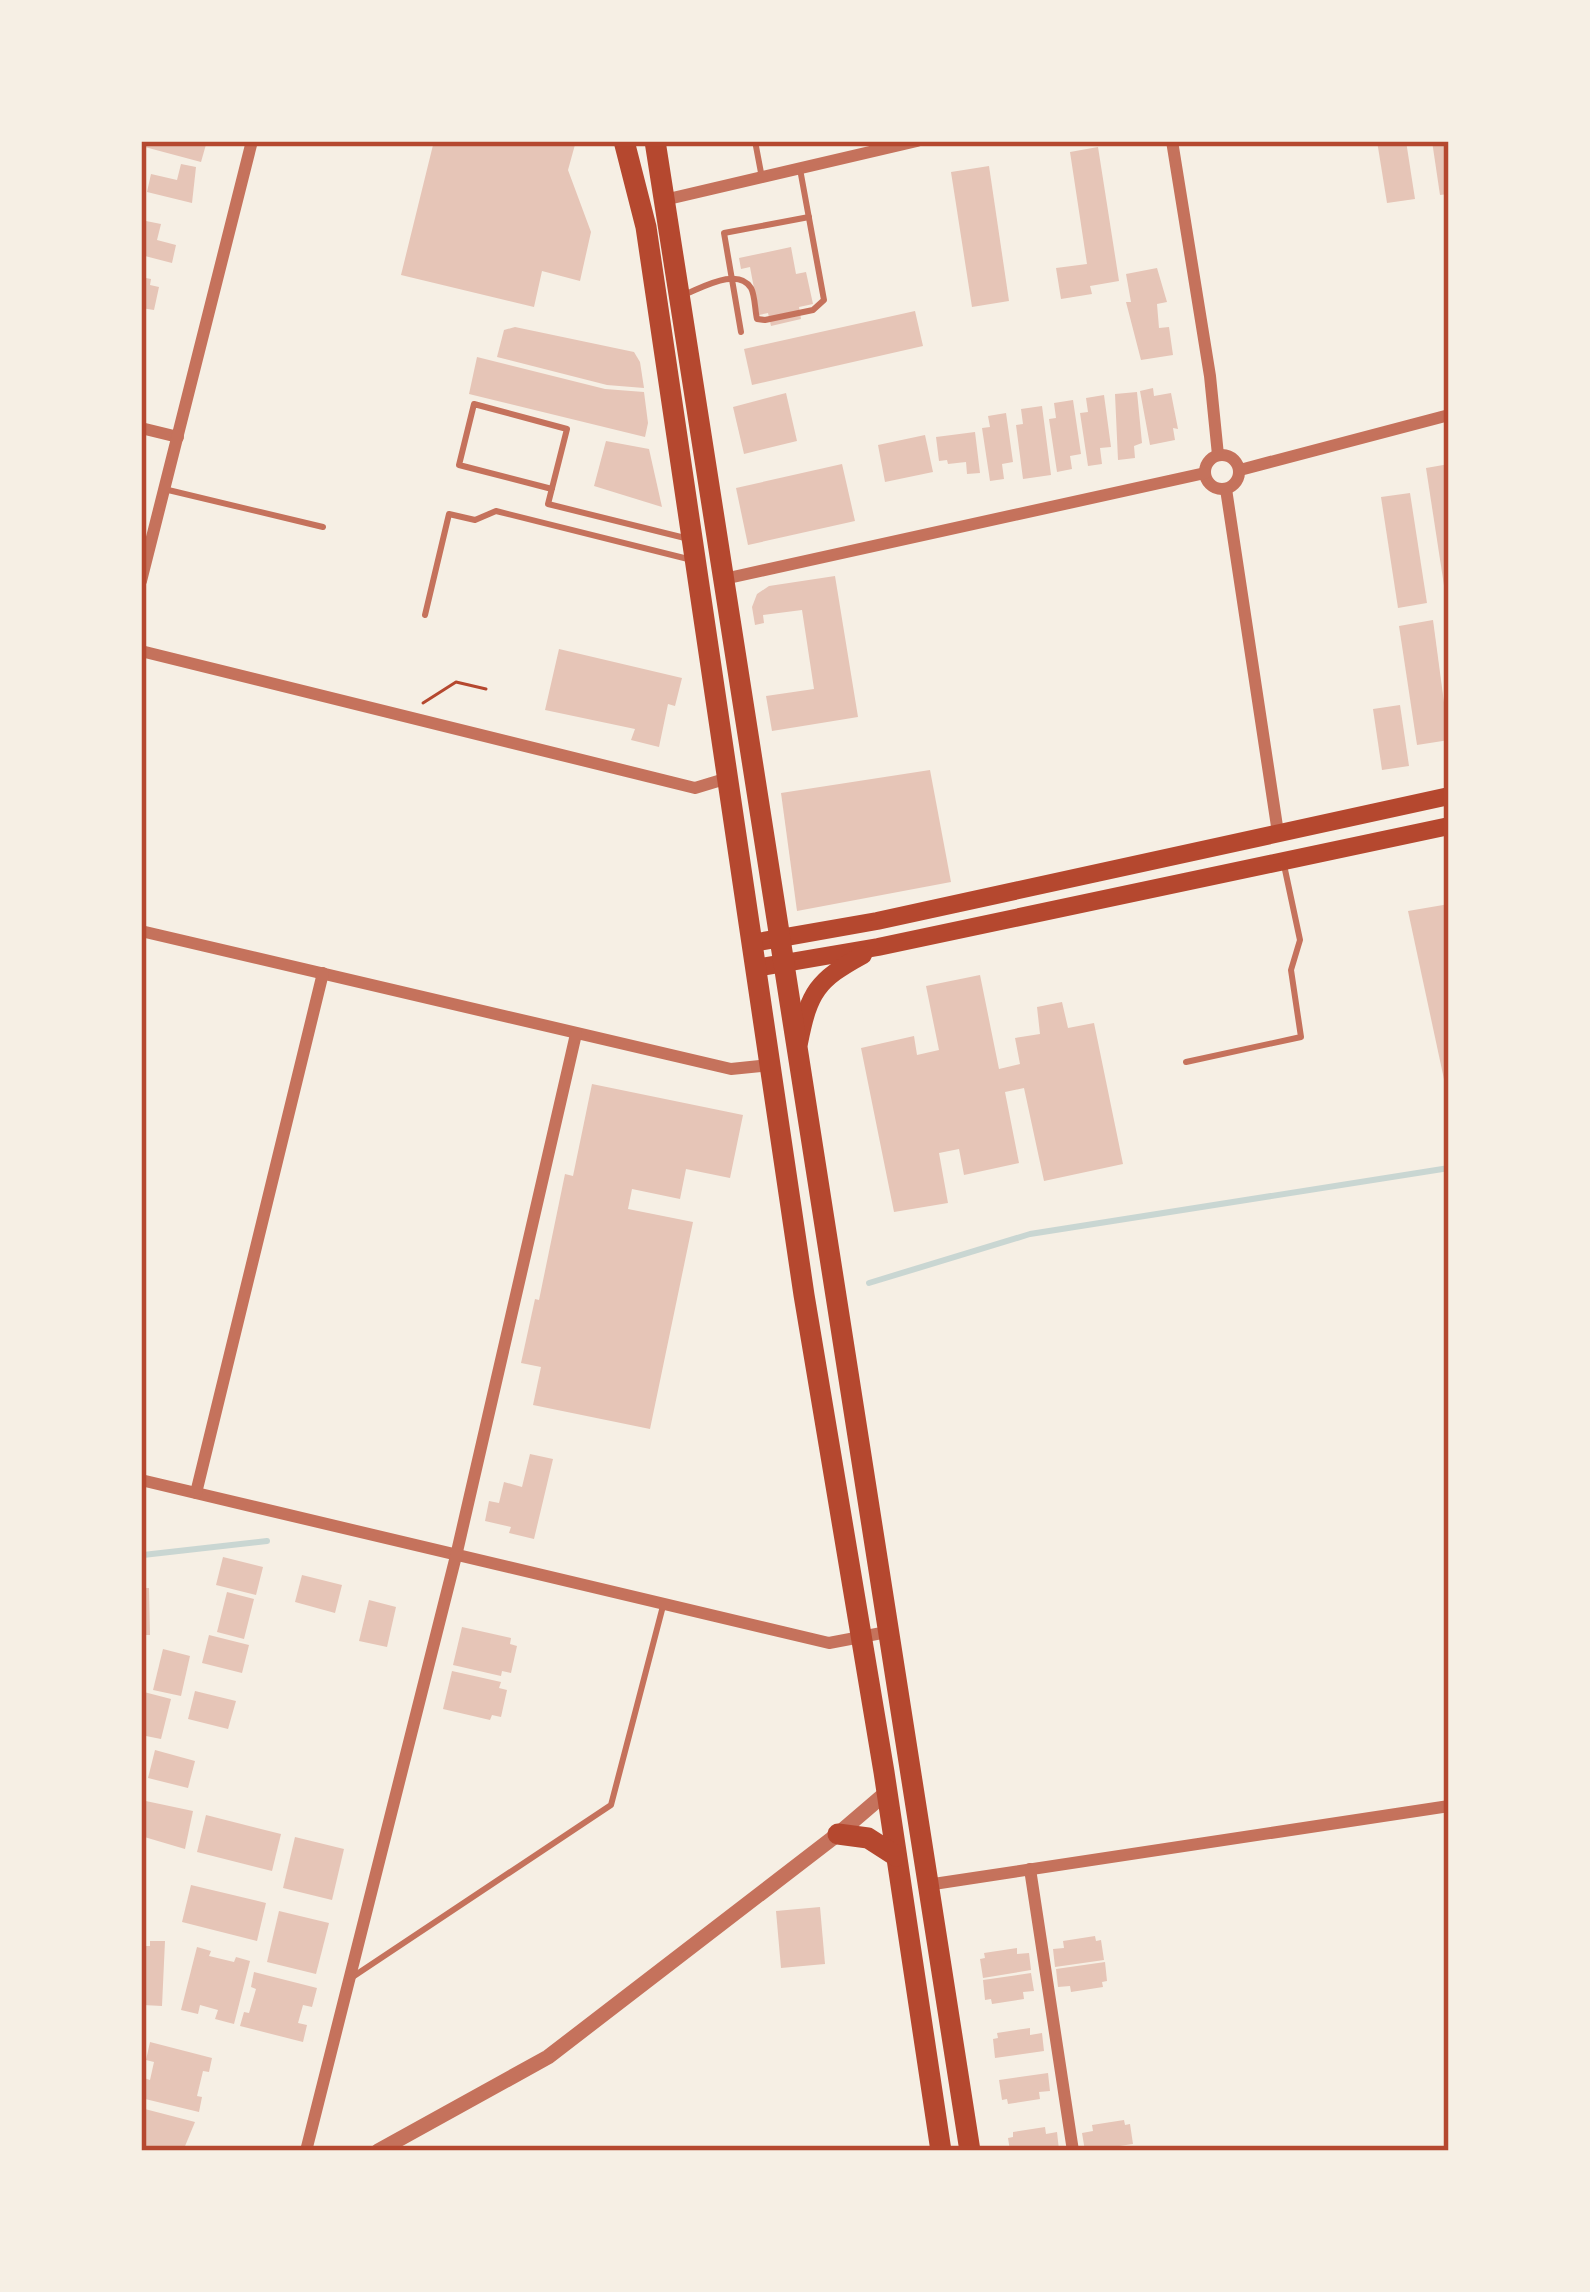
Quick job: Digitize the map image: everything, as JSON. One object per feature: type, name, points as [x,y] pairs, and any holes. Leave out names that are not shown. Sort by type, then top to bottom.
[{"type":"main road","points":[[624,141],[646,227],[803,1295],[887,1792],[940,2151]]},
{"type":"main road","points":[[655,141],[970,2151]]},
{"type":"main road","points":[[752,944],[1449,796]]},
{"type":"main road","points":[[756,968],[878,947],[1449,826]]},
{"type":"main road","points":[[1278,832],[1283,862]]},
{"type":"main road","points":[[796,1057],[804,1015],[817,987],[832,971],[878,947]]},
{"type":"main road","points":[[887,1792],[902,1763],[902,1730]]},
{"type":"main road","points":[[887,1792],[907,1806],[917,1822]]},
{"type":"main road","points":[[838,1834],[868,1838],[896,1856]]},
{"type":"main road","points":[[920,2011],[929,2009],[940,1996],[938,1956]]},
{"type":"street","points":[[141,581],[252,141]]},
{"type":"street","points":[[1172,141],[1218,454]]},
{"type":"street","points":[[664,200],[910,142]]},
{"type":"street","points":[[1240,470],[1449,415]]},
{"type":"street","points":[[141,428],[178,437]]},
{"type":"street","points":[[1218,454],[1234,459],[1240,470],[1236,482],[1226,489],[1211,485],[1205,473],[1209,460],[1218,454]]},
{"type":"street","points":[[724,579],[1205,473]]},
{"type":"street","points":[[1226,489],[1278,832]]},
{"type":"street","points":[[141,651],[695,788],[728,778]]},
{"type":"street","points":[[141,931],[731,1070],[770,1066]]},
{"type":"street","points":[[196,1493],[323,973]]},
{"type":"street","points":[[306,2151],[456,1556],[576,1034]]},
{"type":"street","points":[[141,1480],[829,1643],[887,1632]]},
{"type":"street","points":[[378,2151],[548,2057],[887,1792]]},
{"type":"street","points":[[927,1885],[1449,1806]]},
{"type":"street","points":[[1030,1869],[1073,2151]]},
{"type":"lane","points":[[755,141],[762,178]]},
{"type":"lane","points":[[680,297],[731,278],[751,288],[757,319],[813,310],[824,300],[800,168]]},
{"type":"lane","points":[[741,332],[724,233],[809,217]]},
{"type":"lane","points":[[552,489],[459,465],[474,404],[568,428],[552,489],[548,504],[694,550]]},
{"type":"lane","points":[[164,489],[323,526]]},
{"type":"lane","points":[[425,615],[449,514],[475,520],[496,511],[694,550]]},
{"type":"lane","points":[[1186,1062],[1301,1037],[1291,970],[1300,940],[1283,862]]},
{"type":"lane","points":[[351,1978],[611,1805],[663,1605]]},
{"type":"path","points":[[416,704],[456,682],[486,689]]},
{"type":"building","points":[[141,141],[207,141],[201,162],[141,146]]},
{"type":"building","points":[[434,141],[576,141],[568,170],[591,232],[580,281],[542,271],[534,307],[401,275]]},
{"type":"building","points":[[1377,141],[1406,141],[1415,199],[1387,203]]},
{"type":"building","points":[[1432,141],[1449,141],[1449,194],[1440,195]]},
{"type":"building","points":[[1098,147],[1119,281],[1090,286],[1092,294],[1061,299],[1056,268],[1087,264],[1070,152]]},
{"type":"building","points":[[181,164],[196,167],[192,203],[147,192],[151,174],[177,180]]},
{"type":"building","points":[[989,166],[1009,301],[972,307],[951,172]]},
{"type":"building","points":[[141,220],[161,224],[157,240],[176,245],[172,263],[141,255]]},
{"type":"building","points":[[791,247],[796,274],[806,272],[813,304],[799,307],[801,319],[771,326],[768,313],[759,315],[750,267],[741,269],[739,258]]},
{"type":"building","points":[[1157,268],[1167,302],[1157,304],[1159,328],[1169,327],[1173,355],[1141,360],[1126,302],[1131,302],[1126,274]]},
{"type":"building","points":[[141,277],[159,287],[154,310],[141,308]]},
{"type":"building","points":[[915,311],[923,346],[752,385],[744,349]]},
{"type":"building","points":[[515,327],[634,352],[644,388],[607,385],[497,357],[504,330]]},
{"type":"building","points":[[477,357],[605,389],[644,392],[645,437],[469,394]]},
{"type":"building","points":[[1153,388],[1154,396],[1171,393],[1178,429],[1173,428],[1175,440],[1150,445],[1140,391]]},
{"type":"building","points":[[1137,392],[1142,443],[1134,446],[1135,458],[1118,460],[1115,394]]},
{"type":"building","points":[[786,393],[797,441],[744,454],[733,407]]},
{"type":"building","points":[[1104,395],[1111,447],[1100,448],[1102,464],[1088,466],[1080,413],[1088,412],[1086,398]]},
{"type":"building","points":[[1073,400],[1081,454],[1070,456],[1072,469],[1057,472],[1049,419],[1056,418],[1054,403]]},
{"type":"building","points":[[1042,406],[1051,475],[1023,479],[1016,425],[1023,424],[1021,409]]},
{"type":"building","points":[[1006,413],[1013,462],[1002,464],[1004,479],[990,481],[982,428],[990,427],[988,416]]},
{"type":"building","points":[[975,432],[980,473],[967,474],[966,462],[939,461],[936,437]]},
{"type":"building","points":[[925,435],[933,472],[885,482],[878,445]]},
{"type":"building","points":[[606,441],[649,449],[662,507],[594,486]]},
{"type":"building","points":[[842,464],[855,521],[748,545],[736,488]]},
{"type":"building","points":[[1449,464],[1449,592],[1445,592],[1426,468]]},
{"type":"building","points":[[1410,493],[1427,603],[1398,608],[1381,497]]},
{"type":"building","points":[[835,576],[858,717],[772,731],[766,696],[814,689],[802,610],[763,615],[764,623],[755,625],[752,607],[757,594],[769,586]]},
{"type":"building","points":[[1433,620],[1449,740],[1417,745],[1399,626]]},
{"type":"building","points":[[559,649],[682,678],[675,706],[668,704],[659,747],[631,740],[635,729],[545,710]]},
{"type":"building","points":[[1400,705],[1409,766],[1382,770],[1373,709]]},
{"type":"building","points":[[930,770],[951,882],[797,911],[781,793]]},
{"type":"building","points":[[1449,904],[1449,1083],[1445,1084],[1408,911]]},
{"type":"building","points":[[980,975],[999,1069],[1020,1064],[1015,1038],[1040,1034],[1037,1007],[1062,1002],[1068,1028],[1094,1023],[1123,1164],[1044,1181],[1024,1088],[1005,1092],[1019,1163],[964,1175],[959,1149],[939,1153],[948,1203],[894,1212],[861,1048],[914,1036],[917,1055],[939,1050],[926,986]]},
{"type":"building","points":[[592,1084],[743,1115],[730,1178],[686,1169],[680,1199],[632,1189],[628,1209],[693,1222],[650,1429],[533,1405],[541,1367],[521,1363],[565,1174],[573,1176]]},
{"type":"building","points":[[530,1454],[553,1459],[534,1539],[485,1521],[489,1501],[499,1503],[504,1482],[522,1487]]},
{"type":"building","points":[[223,1557],[263,1567],[256,1595],[216,1585]]},
{"type":"building","points":[[302,1575],[342,1585],[335,1613],[295,1602]]},
{"type":"building","points":[[141,1588],[149,1588],[150,1635],[141,1635]]},
{"type":"building","points":[[227,1592],[254,1599],[244,1639],[217,1632]]},
{"type":"building","points":[[369,1600],[396,1607],[387,1647],[359,1641]]},
{"type":"building","points":[[462,1627],[511,1638],[510,1644],[517,1646],[511,1673],[502,1671],[501,1676],[453,1665]]},
{"type":"building","points":[[209,1635],[249,1645],[242,1673],[202,1663]]},
{"type":"building","points":[[163,1649],[190,1656],[181,1696],[153,1690]]},
{"type":"building","points":[[452,1671],[501,1682],[499,1688],[507,1690],[501,1717],[492,1715],[490,1720],[443,1709]]},
{"type":"building","points":[[195,1691],[236,1701],[228,1729],[188,1719]]},
{"type":"building","points":[[144,1692],[171,1699],[161,1739],[141,1735]]},
{"type":"building","points":[[155,1750],[195,1761],[188,1788],[148,1778]]},
{"type":"building","points":[[141,1800],[193,1811],[185,1849],[141,1836]]},
{"type":"building","points":[[206,1815],[281,1834],[272,1871],[197,1852]]},
{"type":"building","points":[[295,1837],[344,1849],[332,1900],[283,1888]]},
{"type":"building","points":[[191,1885],[266,1903],[257,1941],[182,1922]]},
{"type":"building","points":[[820,1907],[825,1964],[781,1968],[776,1911]]},
{"type":"building","points":[[279,1911],[329,1923],[316,1974],[267,1962]]},
{"type":"building","points":[[1095,1936],[1096,1941],[1101,1940],[1104,1960],[1055,1967],[1053,1949],[1064,1948],[1063,1941]]},
{"type":"building","points":[[150,1941],[165,1941],[162,2006],[143,2005],[141,1996],[141,1946],[150,1946]]},
{"type":"building","points":[[197,1947],[211,1951],[209,1956],[250,1961],[234,2024],[215,2019],[218,2010],[200,2005],[198,2014],[181,2010]]},
{"type":"building","points":[[1017,1948],[1017,1954],[1029,1953],[1031,1970],[983,1978],[980,1959],[985,1958],[984,1953]]},
{"type":"building","points":[[1105,1962],[1103,1987],[1071,1992],[1070,1986],[1058,1987],[1056,1969]]},
{"type":"building","points":[[254,1972],[317,1988],[312,2007],[303,2005],[298,2023],[307,2025],[303,2042],[240,2026],[256,1989],[251,1987]]},
{"type":"building","points":[[1031,1973],[1034,1991],[1023,1992],[1024,1999],[992,2004],[991,1999],[985,2000],[983,1980]]},
{"type":"building","points":[[1030,2028],[1030,2035],[1042,2033],[1044,2051],[995,2058],[997,2033]]},
{"type":"building","points":[[150,2042],[212,2058],[209,2072],[203,2071],[199,2112],[141,2098],[141,2077],[150,2080],[154,2062],[146,2060]]},
{"type":"building","points":[[1048,2073],[1050,2091],[1039,2092],[1040,2099],[1008,2104],[1007,2099],[1002,2100],[999,2080]]},
{"type":"building","points":[[141,2108],[195,2122],[183,2151],[141,2151]]},
{"type":"building","points":[[1124,2120],[1125,2125],[1130,2124],[1133,2144],[1085,2151],[1082,2133],[1093,2131],[1092,2125]]},
{"type":"building","points":[[1045,2127],[1046,2134],[1057,2132],[1059,2150],[1010,2151],[1008,2138],[1013,2132]]},
{"type":"waterway","points":[[869,1283],[1030,1234],[1449,1168]]},
{"type":"waterway","points":[[143,1555],[267,1541]]}]
